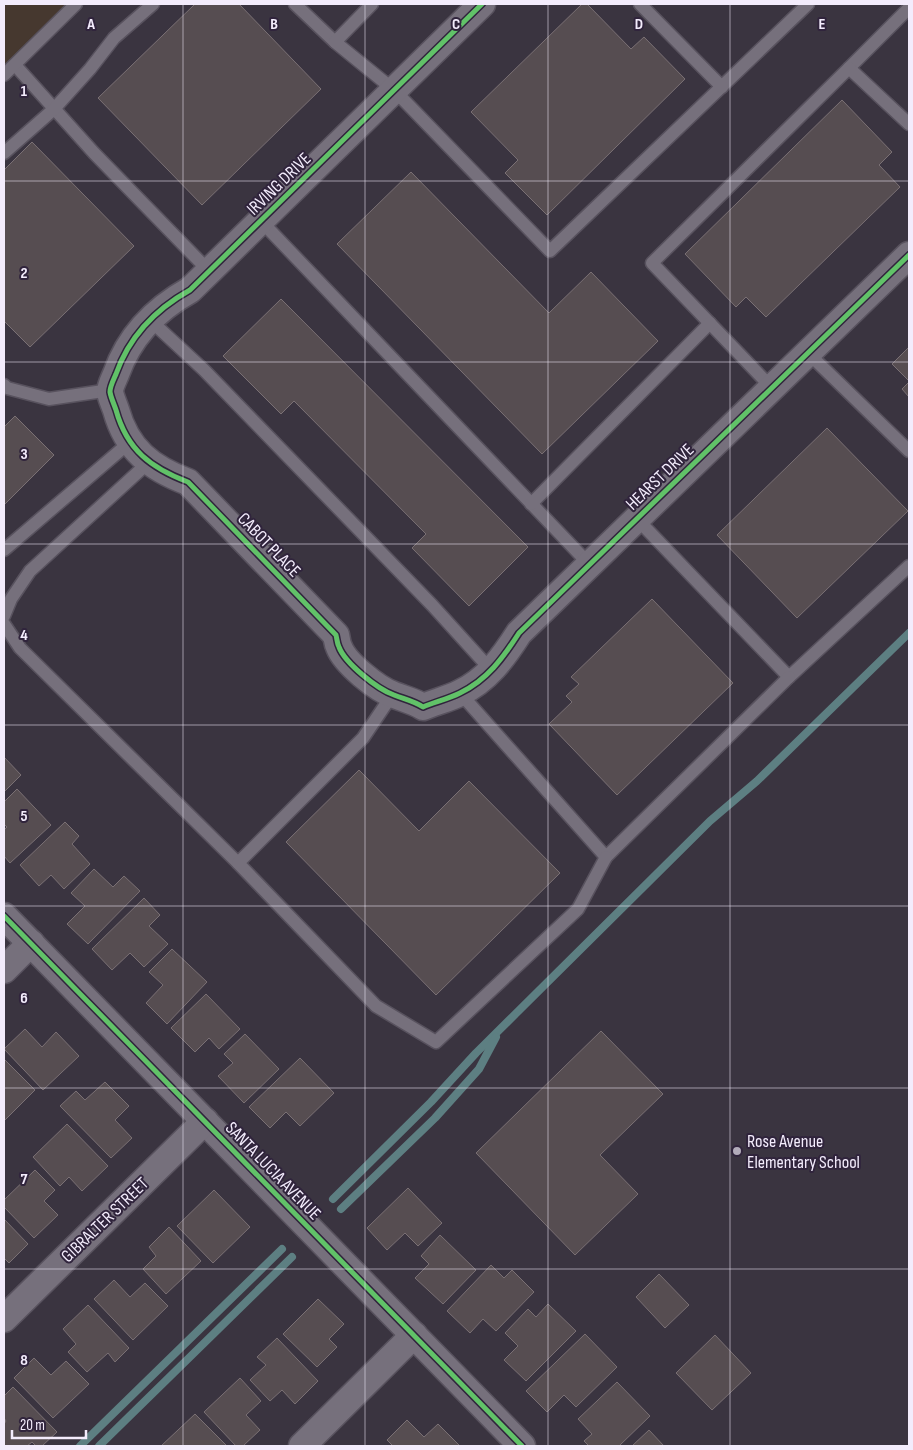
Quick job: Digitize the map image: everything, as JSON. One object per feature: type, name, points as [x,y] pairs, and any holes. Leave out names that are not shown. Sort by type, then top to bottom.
[{"type":"street","name":"IRVING DRIVE","points":[[110,390],[122,358],[137,334],[155,314],[190,290],[209,272],[482,4]]},
{"type":"street","name":"HEARST DRIVE","points":[[423,707],[460,693],[484,678],[503,658],[519,633],[909,255]]},
{"type":"street","name":"CABOT PLACE","points":[[110,390],[119,422],[130,442],[149,462],[167,474],[188,482],[336,635],[339,647],[348,661],[368,680],[392,694],[423,707]]},
{"type":"street","name":"SANTA LUCIA AVENUE","points":[[4,916],[522,1446]]},
{"type":"street","points":[[4,970],[31,943]]},
{"type":"street","name":"GIBRALTER STREET","points":[[4,1319],[205,1121]]},
{"type":"street","points":[[302,1446],[414,1336]]},
{"type":"lane","points":[[4,75],[76,4]]},
{"type":"lane","points":[[295,4],[335,42],[394,90],[550,251],[808,4]]},
{"type":"lane","points":[[335,42],[372,4]]},
{"type":"lane","points":[[640,4],[722,87]]},
{"type":"lane","points":[[4,153],[54,110],[114,38],[145,6]]},
{"type":"lane","points":[[772,388],[652,263],[909,8]]},
{"type":"lane","points":[[15,65],[94,154],[209,272]]},
{"type":"lane","points":[[849,68],[909,124]]},
{"type":"lane","points":[[261,221],[590,564]]},
{"type":"lane","points":[[150,320],[204,370],[432,605],[491,670]]},
{"type":"lane","points":[[531,504],[710,323]]},
{"type":"lane","points":[[808,353],[909,451]]},
{"type":"lane","points":[[4,385],[7,388],[49,399],[110,390]]},
{"type":"lane","points":[[4,550],[130,442]]},
{"type":"lane","points":[[4,616],[11,600],[30,571],[149,462]]},
{"type":"lane","points":[[636,519],[790,676]]},
{"type":"lane","points":[[4,624],[20,648],[238,863],[376,1006],[436,1042],[578,909],[606,857],[790,676],[909,566]]},
{"type":"lane","points":[[460,693],[606,857]]},
{"type":"lane","points":[[238,863],[363,738],[392,694]]},
{"type":"shaded area","points":[[4,4],[67,4],[4,66]]},
{"type":"building","points":[[195,4],[239,4],[321,89],[202,205],[98,98]]},
{"type":"building","points":[[582,4],[587,4],[631,49],[644,37],[685,79],[547,215],[505,173],[518,160],[471,112]]},
{"type":"building","points":[[842,100],[892,152],[879,165],[900,187],[766,317],[746,297],[736,307],[685,254]]},
{"type":"building","points":[[32,142],[134,246],[30,347],[4,321],[4,170]]},
{"type":"building","points":[[411,172],[549,313],[591,272],[658,341],[542,454],[337,244]]},
{"type":"building","points":[[281,299],[528,547],[469,606],[412,548],[426,534],[294,401],[281,414],[223,356]]},
{"type":"building","points":[[909,347],[909,381],[892,364]]},
{"type":"building","points":[[909,382],[909,397],[902,389]]},
{"type":"building","points":[[15,416],[54,455],[4,505],[4,427]]},
{"type":"building","points":[[827,428],[908,511],[797,618],[717,535]]},
{"type":"building","points":[[652,599],[733,683],[617,795],[549,724],[572,702],[566,696],[579,684],[571,677]]},
{"type":"building","points":[[4,757],[21,775],[4,792]]},
{"type":"building","points":[[359,770],[419,831],[469,781],[560,873],[436,995],[286,842]]},
{"type":"building","points":[[17,789],[51,825],[10,863],[4,856],[4,830],[7,827],[4,824],[4,802]]},
{"type":"building","points":[[65,822],[79,836],[72,844],[90,864],[64,889],[51,875],[39,886],[20,865]]},
{"type":"building","points":[[94,869],[113,887],[124,876],[140,891],[88,944],[67,924],[85,906],[71,893]]},
{"type":"building","points":[[144,898],[160,915],[149,926],[168,944],[144,967],[130,953],[112,970],[92,949]]},
{"type":"building","points":[[172,949],[207,982],[167,1024],[146,1003],[163,985],[149,972]]},
{"type":"building","points":[[206,994],[240,1029],[219,1049],[209,1038],[195,1052],[171,1028]]},
{"type":"building","points":[[25,1029],[42,1047],[56,1032],[79,1056],[43,1090],[4,1049]]},
{"type":"building","points":[[601,1031],[663,1094],[600,1155],[638,1194],[575,1255],[476,1153]]},
{"type":"building","points":[[245,1034],[279,1069],[244,1103],[218,1076],[233,1063],[224,1054]]},
{"type":"building","points":[[300,1058],[334,1093],[300,1126],[286,1112],[270,1128],[249,1107]]},
{"type":"building","points":[[4,1059],[35,1090],[4,1121]]},
{"type":"building","points":[[105,1082],[129,1106],[115,1120],[132,1138],[111,1158],[60,1106],[76,1091],[85,1100]]},
{"type":"building","points":[[67,1124],[108,1166],[82,1191],[69,1177],[60,1186],[33,1157]]},
{"type":"building","points":[[35,1170],[55,1190],[44,1201],[58,1215],[34,1238],[4,1207],[4,1200]]},
{"type":"building","points":[[408,1188],[442,1223],[418,1246],[405,1233],[387,1250],[367,1228]]},
{"type":"building","points":[[214,1190],[250,1227],[213,1263],[177,1226]]},
{"type":"building","points":[[4,1219],[28,1244],[9,1263],[4,1258]]},
{"type":"building","points":[[169,1227],[201,1261],[166,1294],[143,1269],[156,1256],[149,1247]]},
{"type":"building","points":[[440,1235],[476,1270],[443,1304],[415,1278],[429,1264],[421,1256]]},
{"type":"building","points":[[491,1265],[504,1278],[512,1270],[534,1292],[496,1331],[483,1319],[470,1333],[447,1311]]},
{"type":"building","points":[[659,1274],[689,1305],[665,1328],[636,1297]]},
{"type":"building","points":[[114,1280],[130,1297],[145,1283],[168,1306],[133,1340],[94,1299]]},
{"type":"building","points":[[318,1299],[344,1324],[329,1339],[337,1347],[317,1367],[283,1334]]},
{"type":"building","points":[[548,1304],[576,1331],[526,1381],[504,1360],[518,1346],[505,1333],[528,1309],[536,1317]]},
{"type":"building","points":[[88,1305],[129,1348],[115,1362],[108,1353],[87,1372],[68,1352],[76,1344],[63,1329]]},
{"type":"building","points":[[585,1334],[617,1367],[576,1407],[564,1395],[547,1412],[526,1391]]},
{"type":"building","points":[[715,1335],[751,1373],[712,1410],[676,1373]]},
{"type":"building","points":[[277,1338],[318,1381],[295,1404],[282,1390],[270,1401],[250,1380],[266,1365],[257,1357]]},
{"type":"building","points":[[34,1358],[51,1375],[66,1361],[89,1384],[53,1418],[14,1378]]},
{"type":"building","points":[[240,1378],[261,1401],[246,1415],[260,1430],[243,1446],[236,1446],[204,1412]]},
{"type":"building","points":[[617,1382],[650,1416],[619,1446],[589,1446],[584,1441],[592,1434],[578,1419]]},
{"type":"building","points":[[13,1387],[57,1432],[42,1446],[36,1446],[32,1442],[27,1446],[4,1446],[4,1424],[6,1421],[4,1418],[4,1396]]},
{"type":"building","points":[[195,1414],[227,1446],[161,1446]]},
{"type":"building","points":[[407,1420],[424,1437],[438,1424],[460,1446],[393,1446],[387,1440]]},
{"type":"building","points":[[649,1430],[664,1446],[632,1446]]},
{"type":"waterway","points":[[333,1199],[431,1102],[476,1053],[710,821],[757,781],[909,633]]},
{"type":"waterway","points":[[341,1209],[435,1118],[479,1069],[496,1037]]},
{"type":"waterway","points":[[80,1446],[282,1249]]},
{"type":"waterway","points":[[99,1446],[292,1257]]},
{"type":"cycle path","points":[[482,4],[190,290],[166,306],[145,325],[128,348],[110,390],[121,424],[134,447],[142,456],[152,464],[188,482],[336,635],[342,653],[355,668],[387,692],[423,707],[455,695],[478,682],[494,668],[519,633],[909,255]]},
{"type":"cycle path","points":[[4,916],[522,1446]]},
{"type":"place","name":"Rose Avenue Elementary School","points":[[737,1151]]}]
